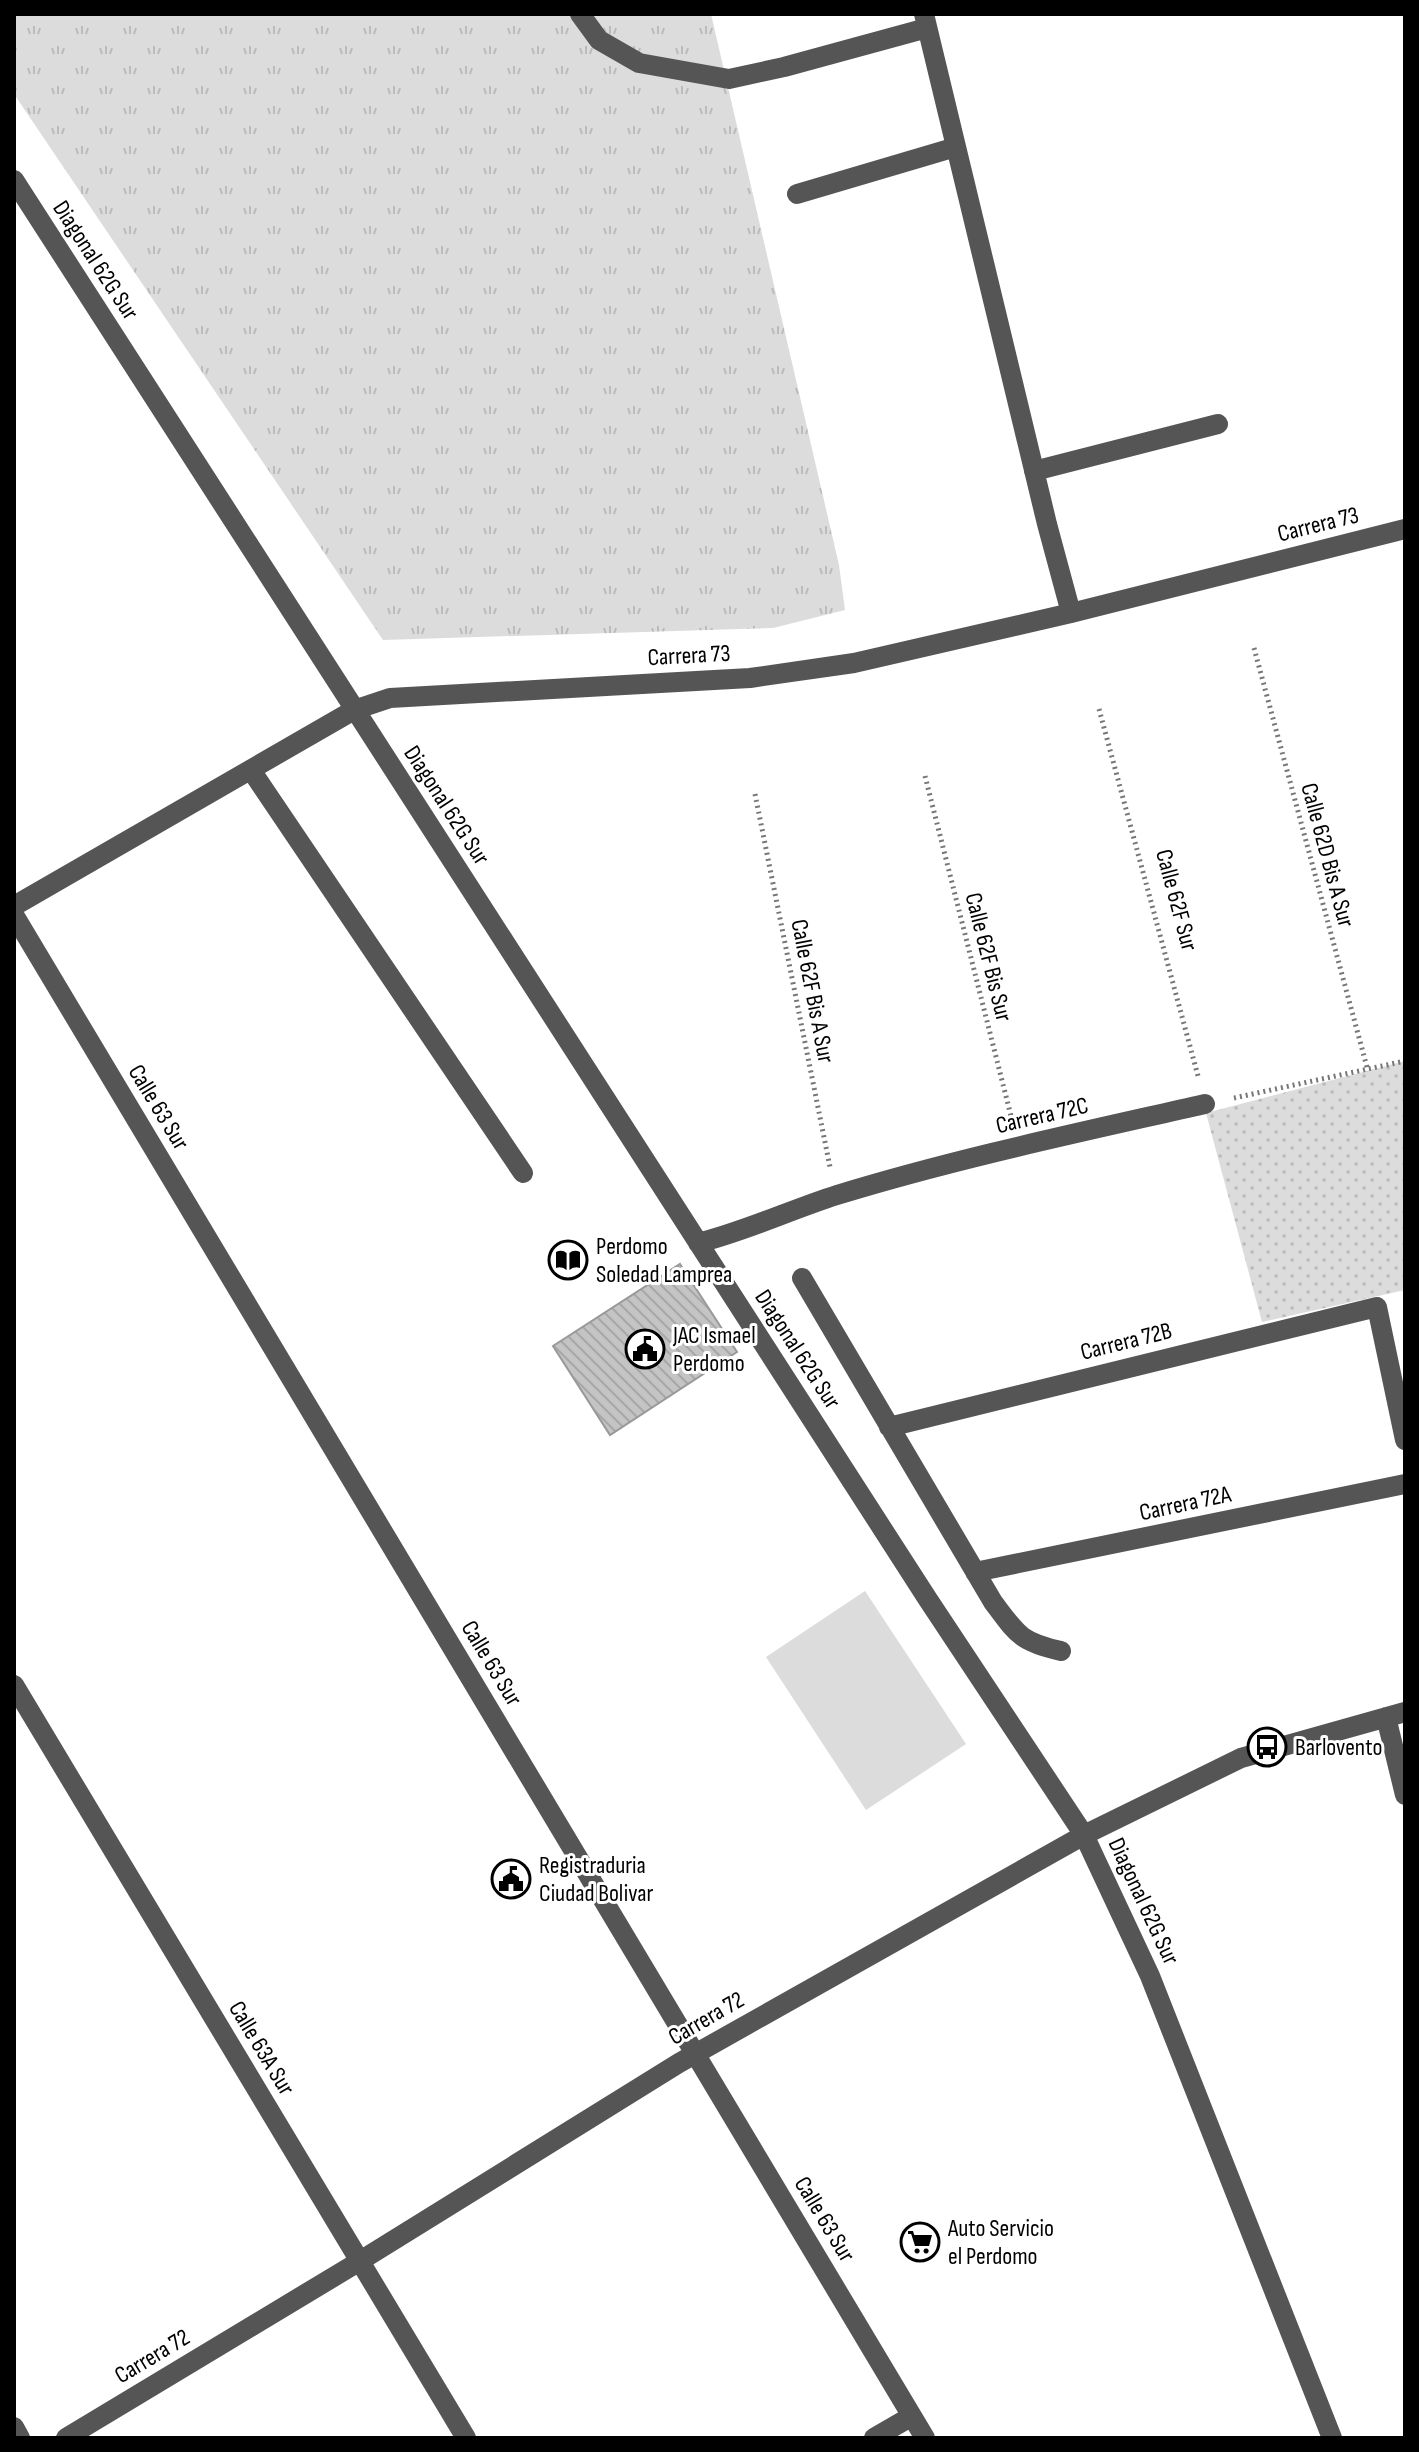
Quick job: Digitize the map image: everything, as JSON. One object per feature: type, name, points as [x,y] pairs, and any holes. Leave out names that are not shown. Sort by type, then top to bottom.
[{"type":"street","points":[[580,14],[599,40],[639,63],[729,79],[784,67],[926,21],[1071,613]]},
{"type":"street","points":[[797,194],[956,147]]},
{"type":"street","name":"Diagonal 62G Sur","points":[[14,180],[927,1598],[1084,1835],[1150,1976],[1332,2438]]},
{"type":"street","points":[[1034,471],[1218,424]]},
{"type":"street","name":"Carrera 73","points":[[14,906],[354,710],[390,698],[750,678],[854,663],[1071,613],[1405,529]]},
{"type":"street","points":[[251,770],[523,1173]]},
{"type":"street","name":"Calle 63 Sur","points":[[14,915],[925,2438]]},
{"type":"street","name":"Carrera 72C","points":[[698,1243],[738,1233],[836,1196],[1019,1146],[1205,1104]]},
{"type":"street","points":[[802,1278],[975,1572],[1017,1634],[1035,1645],[1061,1651]]},
{"type":"street","name":"Carrera 72B","points":[[889,1427],[1377,1307],[1405,1440]]},
{"type":"street","name":"Carrera 72A","points":[[975,1572],[1405,1484]]},
{"type":"street","name":"Calle 63A Sur","points":[[14,1685],[466,2438]]},
{"type":"street","points":[[1395,1715],[1405,1795]]},
{"type":"street","name":"Carrera 72","points":[[66,2438],[696,2053],[1084,1835],[1241,1758],[1395,1715]]},
{"type":"street","points":[[874,2438],[912,2416]]},
{"type":"street","points":[[14,2427],[20,2438]]},
{"type":"path","name":"Calle 62D Bis A Sur","points":[[1254,648],[1368,1071]]},
{"type":"path","name":"Calle 62F Sur","points":[[1099,709],[1205,1104]]},
{"type":"path","name":"Calle 62F Bis Sur","points":[[925,776],[1019,1146]]},
{"type":"path","name":"Calle 62F Bis A Sur","points":[[755,794],[836,1196]]},
{"type":"path","points":[[1205,1104],[1405,1061]]},
{"type":"green space","points":[[14,14],[711,14],[839,565],[845,610],[773,628],[383,640],[14,94]]},
{"type":"green space","points":[[1405,1061],[1405,1290],[1262,1322],[1206,1113]]},
{"type":"green space","points":[[865,1591],[966,1744],[866,1810],[766,1657]]},
{"type":"building","name":"JAC Ismael Perdomo","points":[[680,1264],[737,1352],[610,1435],[553,1346]]},
{"type":"place","name":"Perdomo Soledad Lamprea","points":[[568,1260]]},
{"type":"place","name":"JAC Ismael Perdomo","points":[[645,1349]]},
{"type":"place","name":"Barlovento","points":[[1267,1747]]},
{"type":"place","name":"Registraduria Ciudad Bolivar","points":[[511,1879]]},
{"type":"place","name":"Auto Servicio el Perdomo","points":[[920,2242]]}]
